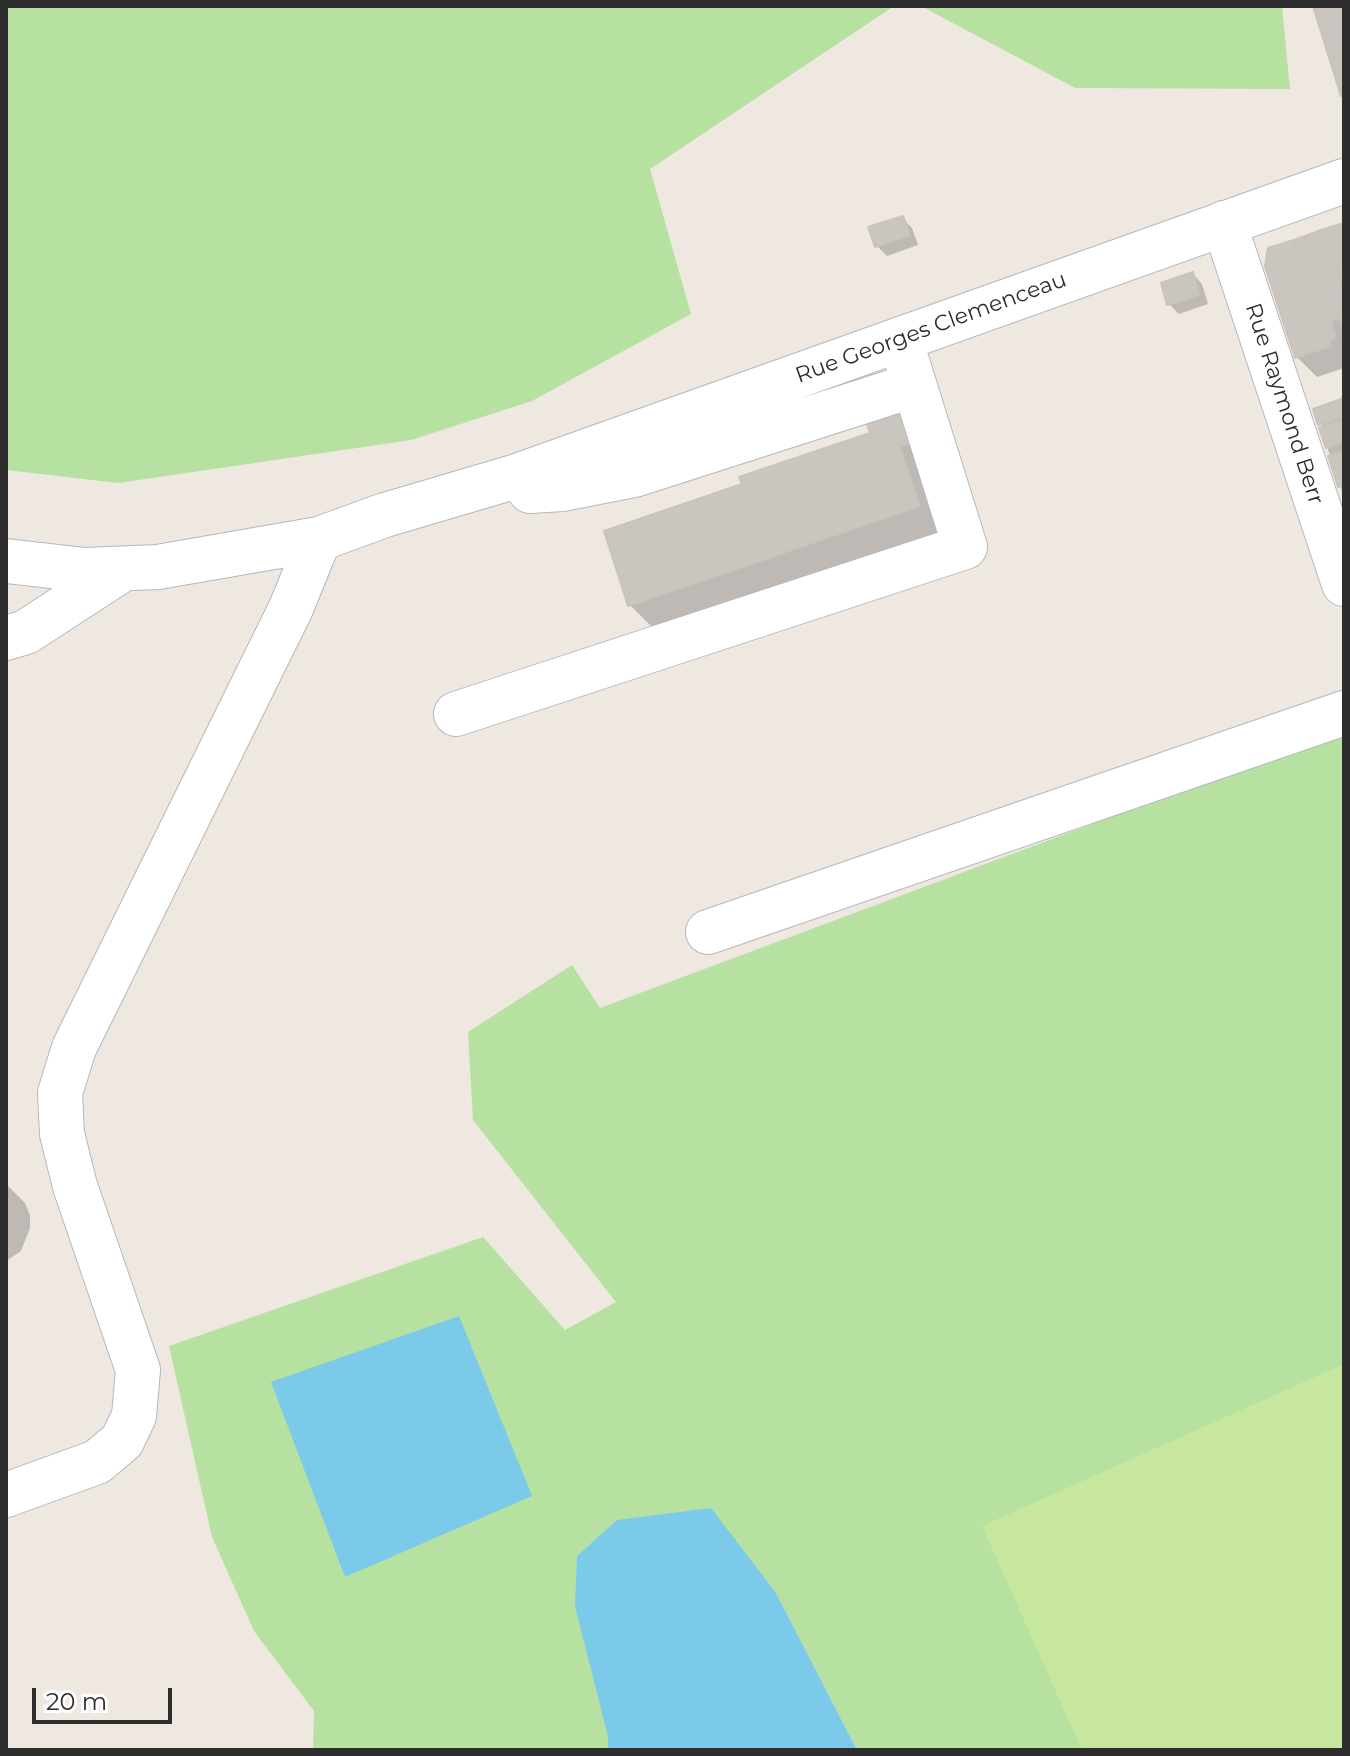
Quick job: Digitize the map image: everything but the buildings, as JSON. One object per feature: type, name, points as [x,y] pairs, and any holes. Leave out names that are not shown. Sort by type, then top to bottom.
[{"type":"street","name":"Rue Georges Clemenceau","points":[[447,497],[517,476],[1344,181]]},
{"type":"street","name":"Rue Raymond Berr","points":[[1224,223],[1344,584]]},
{"type":"street","points":[[456,714],[965,547],[900,339]]},
{"type":"street","points":[[6,561],[85,570],[123,569],[204,560],[319,539],[447,497],[563,489],[634,475],[914,385]]},
{"type":"street","points":[[6,1495],[97,1462],[122,1441],[134,1416],[138,1370],[75,1186],[62,1134],[60,1093],[74,1048],[284,622],[319,539]]},
{"type":"street","points":[[6,638],[26,632],[123,569]]},
{"type":"street","points":[[708,932],[1344,713]]},
{"type":"green space","points":[[6,6],[894,6],[650,169],[691,314],[532,401],[411,440],[118,483],[6,470]]},
{"type":"green space","points":[[921,6],[1282,6],[1290,89],[1075,88]]},
{"type":"green space","points":[[1344,730],[1344,1750],[857,1750],[776,1593],[608,1737],[608,1750],[313,1750],[314,1711],[254,1631],[212,1537],[169,1346],[483,1237],[565,1330],[616,1302],[473,1120],[468,1032],[572,965],[600,1008]]},
{"type":"green space","points":[[1344,1364],[1344,1750],[1082,1750],[982,1526]]},
{"type":"water","points":[[459,1316],[532,1496],[345,1577],[271,1382]]},
{"type":"water","points":[[711,1508],[776,1593],[857,1750],[608,1750],[608,1737],[575,1606],[577,1556],[617,1520]]}]
